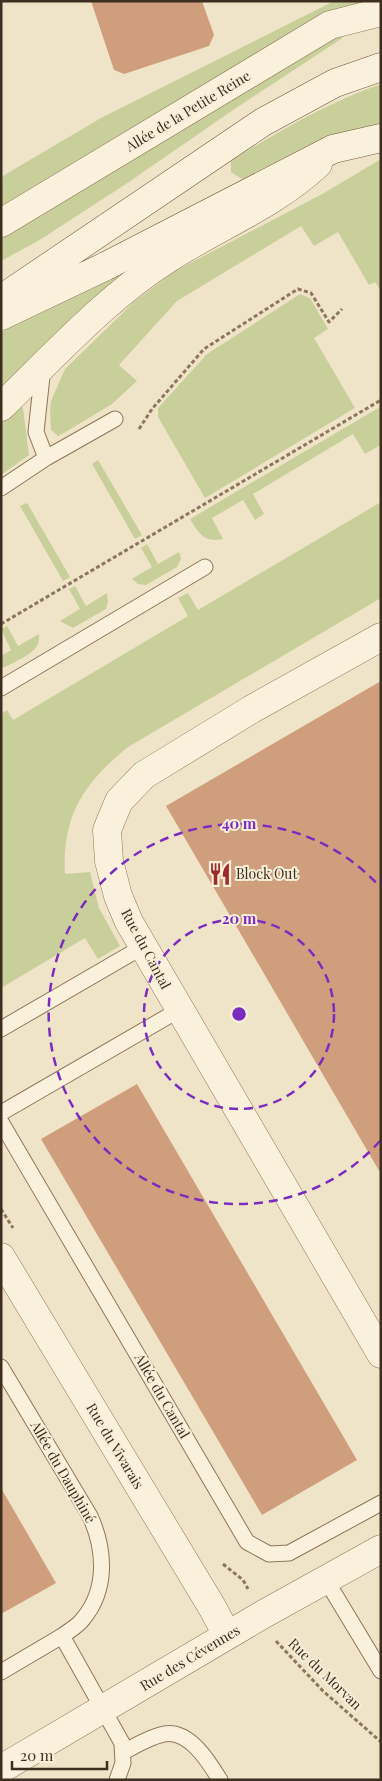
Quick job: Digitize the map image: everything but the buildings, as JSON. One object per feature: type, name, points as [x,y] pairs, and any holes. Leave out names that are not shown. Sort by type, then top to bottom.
[{"type":"street","name":"Allée de la Petite Reine","points":[[1,223],[330,25],[381,12]]},
{"type":"street","points":[[1,299],[263,122],[335,83],[381,67]]},
{"type":"street","points":[[1,316],[106,266],[333,149],[381,138]]},
{"type":"street","points":[[1,407],[125,288],[170,257],[268,202],[305,176],[333,149]]},
{"type":"street","name":"Rue du Cantal","points":[[381,637],[252,709],[144,775],[119,801],[108,830],[109,862],[118,896],[130,922],[179,1010],[381,1354]]},
{"type":"street","name":"Rue du Vivarais","points":[[1,1257],[227,1635]]},
{"type":"street","name":"Rue des Cévennes","points":[[1,1769],[227,1635],[381,1549]]},
{"type":"lane","points":[[43,367],[36,432],[46,458]]},
{"type":"lane","points":[[1,488],[46,458],[115,419]]},
{"type":"lane","points":[[1,688],[205,567]]},
{"type":"lane","points":[[1,1029],[144,946]]},
{"type":"lane","points":[[1,1113],[179,1010]]},
{"type":"lane","name":"Allée du Cantal","points":[[1,1122],[247,1542],[270,1554],[290,1553],[381,1503]]},
{"type":"lane","name":"Allée du Dauphiné","points":[[1,1367],[90,1516],[99,1536],[102,1557],[100,1582],[93,1605],[82,1621],[62,1636],[1,1672]]},
{"type":"lane","points":[[326,1580],[381,1671]]},
{"type":"lane","points":[[62,1636],[122,1743],[124,1752],[123,1763],[117,1780]]},
{"type":"lane","points":[[124,1752],[166,1734],[182,1737],[196,1748],[220,1780]]},
{"type":"path","points":[[132,434],[138,430],[152,409],[204,349],[298,289],[311,293],[329,322],[342,309]]},
{"type":"path","points":[[1,624],[381,400]]},
{"type":"path","name":"Rue du Morvan","points":[[262,1615],[279,1645],[323,1691],[381,1742]]},
{"type":"green space","points":[[334,1],[367,1],[341,39],[236,108],[126,184],[38,241],[1,261],[1,177],[101,118]]},
{"type":"green space","points":[[381,84],[381,123],[326,138],[242,179],[231,172],[231,161],[267,139],[322,109]]},
{"type":"green space","points":[[381,159],[381,291],[375,282],[369,285],[338,232],[314,246],[301,226],[177,301],[119,365],[137,381],[112,404],[64,433],[58,436],[51,430],[51,401],[65,369],[134,302],[175,271],[324,193]]},
{"type":"green space","points":[[117,272],[122,281],[1,391],[1,332]]},
{"type":"green space","points":[[300,294],[310,298],[328,329],[314,338],[355,408],[205,498],[158,417],[158,408],[207,354]]},
{"type":"green space","points":[[21,407],[23,408],[29,455],[1,475],[1,423]]},
{"type":"green space","points":[[380,407],[381,445],[365,454],[353,434],[253,494],[264,514],[255,520],[243,500],[212,518],[223,539],[212,540],[203,536],[196,529],[190,519]]},
{"type":"green space","points":[[98,460],[142,535],[135,539],[92,464]]},
{"type":"green space","points":[[381,502],[381,598],[128,747],[99,774],[79,802],[67,834],[65,874],[90,872],[99,908],[120,946],[98,959],[85,938],[1,988],[1,714],[7,710],[13,720],[188,616],[178,598],[188,593],[198,610]]},
{"type":"green space","points":[[27,503],[70,577],[63,581],[20,506]]},
{"type":"green space","points":[[147,544],[158,564],[179,552],[181,559],[177,567],[146,585],[138,584],[132,579],[152,567],[141,548]]},
{"type":"green space","points":[[75,586],[86,606],[107,593],[108,602],[106,609],[73,628],[60,621],[80,609],[69,589]]},
{"type":"green space","points":[[7,626],[18,646],[39,634],[39,640],[37,646],[23,658],[5,667],[1,667],[1,656],[11,650],[1,629]]},
{"type":"place","name":"Block Out","points":[[220,874]]}]
